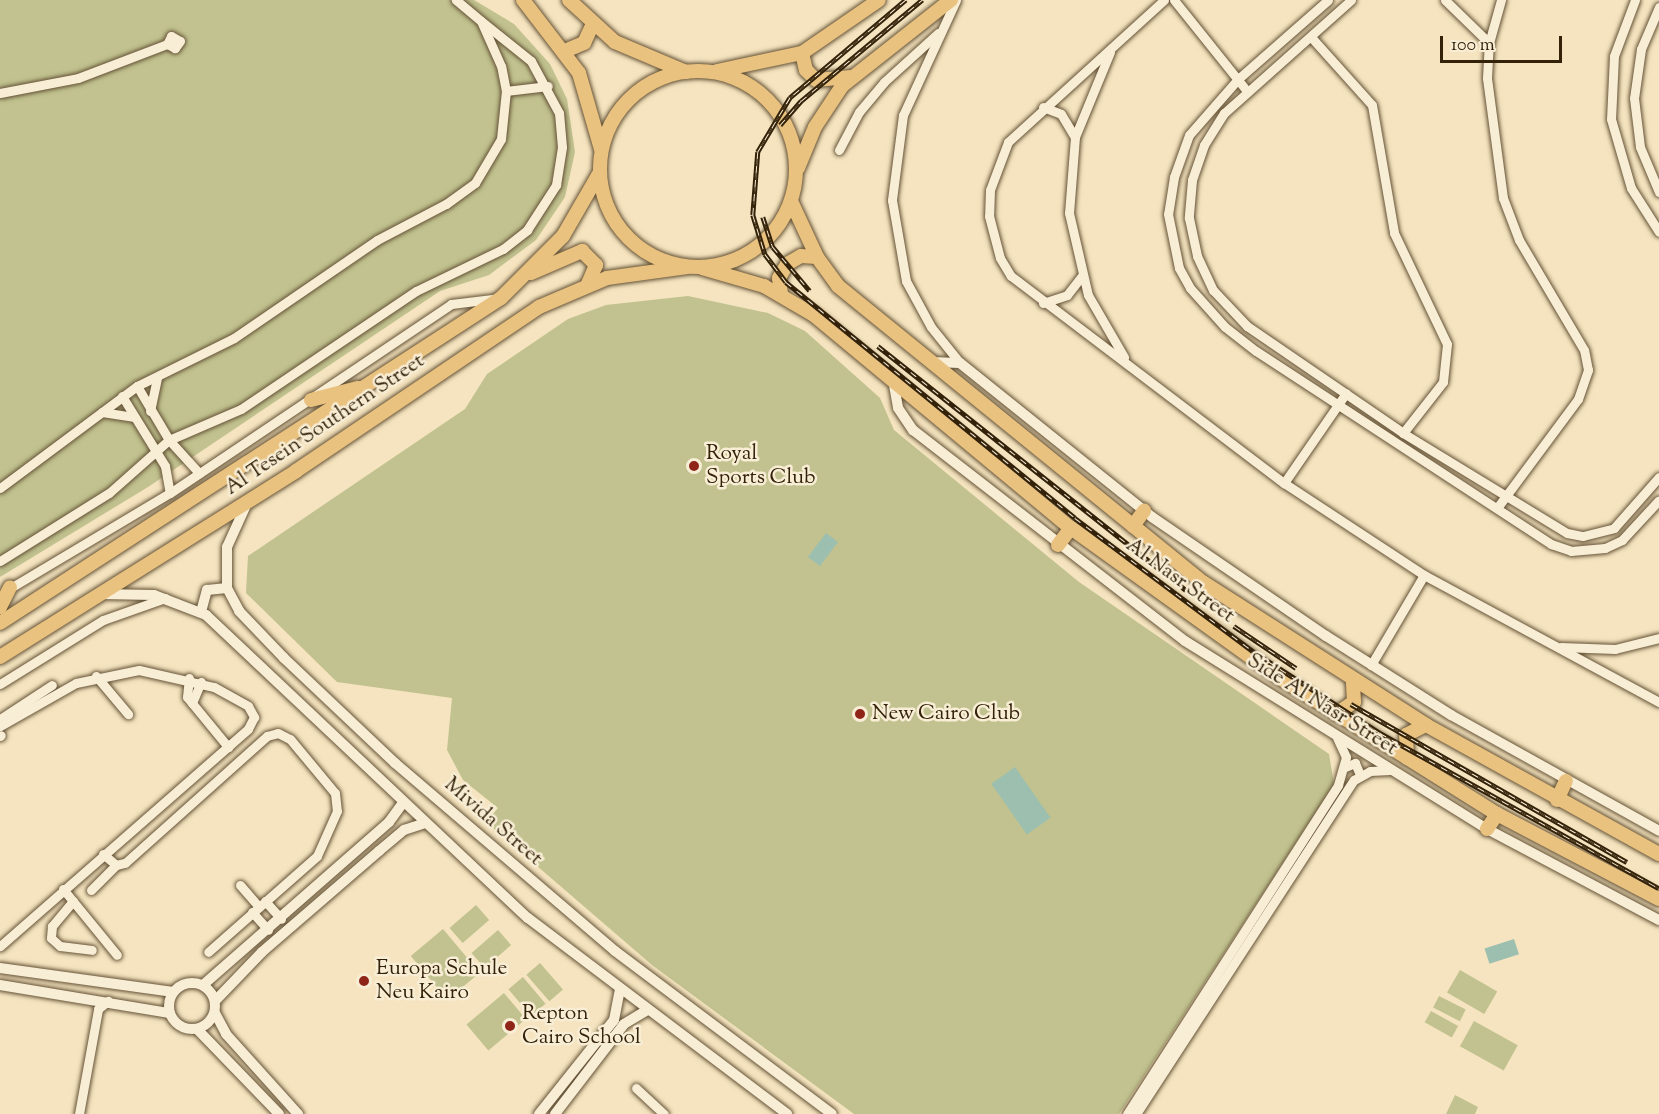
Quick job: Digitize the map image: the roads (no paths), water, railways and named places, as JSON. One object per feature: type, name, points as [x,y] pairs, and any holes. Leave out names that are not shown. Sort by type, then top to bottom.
[{"type":"main road","points":[[523,0],[565,51],[588,92],[602,153]]},
{"type":"main road","points":[[569,0],[593,24],[632,52],[686,72],[712,72],[802,52],[879,0]]},
{"type":"main road","points":[[686,72],[633,96],[618,114],[602,153],[600,172],[610,212],[630,240],[654,257],[687,267],[702,268],[724,264],[763,243],[791,201],[796,173],[819,120],[852,76],[951,0]]},
{"type":"main road","points":[[565,51],[584,43],[593,24]]},
{"type":"main road","points":[[802,52],[806,70],[816,80],[852,76]]},
{"type":"main road","points":[[712,72],[752,87],[775,108],[791,138],[796,173]]},
{"type":"main road","name":"Al Tesein Southern Street","points":[[0,623],[501,298],[527,275],[573,222],[600,172]]},
{"type":"main road","name":"Al Nasr Street","points":[[791,201],[817,257],[838,286],[1204,583],[1353,681],[1426,725],[1557,800],[1659,854]]},
{"type":"main road","points":[[527,275],[582,251],[596,265],[588,284]]},
{"type":"main road","points":[[781,294],[779,278],[787,264],[801,256],[817,257]]},
{"type":"main road","name":"Al Tesein Southern Street","points":[[0,657],[247,503],[539,306],[588,284],[687,267]]},
{"type":"main road","name":"Al Nasr Street","points":[[702,268],[781,294],[814,315],[894,385],[1071,528],[1336,714],[1497,814],[1659,899]]},
{"type":"main road","points":[[311,400],[369,385]]},
{"type":"main road","points":[[1133,526],[1144,511]]},
{"type":"main road","points":[[1058,545],[1071,528]]},
{"type":"main road","points":[[0,607],[5,590]]},
{"type":"main road","points":[[1336,714],[1354,702],[1353,681]]},
{"type":"main road","points":[[1407,758],[1406,735],[1426,725]]},
{"type":"main road","points":[[1557,800],[1566,781]]},
{"type":"main road","points":[[1487,829],[1497,814]]},
{"type":"street","points":[[0,561],[109,493],[156,449],[169,440],[241,409],[424,286],[503,249],[527,230],[550,200],[561,168],[561,123],[548,86],[523,52],[456,0]]},
{"type":"street","points":[[956,0],[903,115],[892,200],[906,281],[931,327],[960,363],[1144,511],[1371,665],[1566,781],[1659,831]]},
{"type":"street","points":[[1164,0],[1042,107],[1008,142],[997,165],[989,216],[1000,258],[1043,303],[1129,363],[1284,483],[1424,574],[1659,702]]},
{"type":"street","points":[[1174,0],[1247,91]]},
{"type":"street","points":[[1328,0],[1238,79],[1189,135],[1174,177],[1168,214],[1179,268],[1225,327],[1336,407],[1551,544],[1589,552],[1622,540],[1659,500]]},
{"type":"street","points":[[1352,0],[1247,91],[1216,123],[1195,168],[1190,218],[1197,256],[1213,290],[1235,315],[1403,433],[1567,533],[1599,534],[1614,528],[1659,477]]},
{"type":"street","points":[[1445,0],[1489,43]]},
{"type":"street","points":[[1497,508],[1578,399],[1588,370],[1584,350],[1520,240],[1503,198],[1489,114],[1489,43],[1501,0]]},
{"type":"street","points":[[1635,0],[1614,56],[1611,119],[1631,188],[1659,232]]},
{"type":"street","points":[[1659,7],[1641,49],[1634,98],[1640,147],[1659,192]]},
{"type":"street","points":[[0,488],[137,386],[234,338],[377,240],[461,195],[496,152],[506,91],[501,66],[481,21]]},
{"type":"street","points":[[839,150],[859,112],[884,82],[942,29]]},
{"type":"street","points":[[1311,37],[1372,105],[1394,233],[1447,344],[1443,382],[1403,433]]},
{"type":"street","points":[[1116,42],[1091,88],[1075,137],[1069,213],[1082,276],[1106,331],[1129,363]]},
{"type":"street","points":[[0,93],[64,82],[167,44]]},
{"type":"street","points":[[506,91],[548,86]]},
{"type":"street","points":[[1042,107],[1066,119],[1075,137]]},
{"type":"street","points":[[1043,303],[1067,295],[1082,276]]},
{"type":"street","points":[[5,590],[170,493],[451,304],[501,298]]},
{"type":"street","points":[[930,362],[960,363]]},
{"type":"street","points":[[150,411],[157,376]]},
{"type":"street","name":"Side Al Nasr Street","points":[[894,385],[898,408],[913,430],[1058,545],[1185,641],[1337,738],[1487,829],[1659,920]]},
{"type":"street","points":[[137,386],[169,440],[199,473]]},
{"type":"street","points":[[1284,483],[1346,393]]},
{"type":"street","points":[[122,396],[156,449],[170,493]]},
{"type":"street","points":[[102,412],[135,417]]},
{"type":"street","points":[[201,612],[207,590],[227,588],[227,547],[247,503]]},
{"type":"street","points":[[1371,665],[1424,574]]},
{"type":"street","name":"Mivida Street","points":[[227,588],[240,611],[284,658],[403,770],[615,951],[821,1110],[832,1114]]},
{"type":"street","points":[[101,594],[168,598],[201,612],[423,824],[528,918],[646,1011],[787,1114]]},
{"type":"street","points":[[0,684],[103,620],[168,598]]},
{"type":"street","points":[[1556,646],[1615,649],[1659,638]]},
{"type":"street","points":[[0,733],[96,676],[139,670],[201,682],[254,714],[251,727],[0,946]]},
{"type":"street","points":[[96,676],[129,714]]},
{"type":"street","points":[[189,678],[185,693],[228,747]]},
{"type":"street","points":[[192,703],[201,682]]},
{"type":"street","points":[[0,719],[52,685]]},
{"type":"street","points":[[91,890],[267,736],[281,734],[333,789],[338,806],[317,856],[208,952]]},
{"type":"street","points":[[1337,738],[1346,767]]},
{"type":"street","points":[[1127,1114],[1346,767],[1355,763],[1360,775]]},
{"type":"street","points":[[1136,1114],[1360,775],[1390,770]]},
{"type":"street","points":[[203,985],[369,840],[402,804]]},
{"type":"street","points":[[215,1001],[379,851],[404,830],[423,824]]},
{"type":"street","points":[[369,840],[379,851]]},
{"type":"street","points":[[115,844],[129,859]]},
{"type":"street","points":[[103,854],[116,866]]},
{"type":"street","points":[[346,860],[357,870]]},
{"type":"street","points":[[240,885],[259,907],[268,930]]},
{"type":"street","points":[[63,889],[117,955]]},
{"type":"street","points":[[73,901],[52,926],[51,938],[60,946],[92,950]]},
{"type":"street","points":[[259,907],[281,919]]},
{"type":"street","points":[[0,968],[105,985],[174,992],[190,983],[203,985],[215,1001],[215,1012],[226,1034],[298,1114]]},
{"type":"street","points":[[0,985],[106,1000],[170,1013],[181,1026],[197,1029],[279,1114]]},
{"type":"street","points":[[79,1114],[98,1009],[106,1000],[105,985]]},
{"type":"street","points":[[539,1114],[614,1020],[620,990]]},
{"type":"street","points":[[170,1013],[174,992]]},
{"type":"street","points":[[555,1114],[624,1024],[646,1011]]},
{"type":"street","points":[[197,1029],[215,1012]]},
{"type":"street","points":[[561,1084],[572,1092]]},
{"type":"street","points":[[636,1088],[664,1114]]},
{"type":"railway","points":[[906,0],[790,98],[758,152],[753,215],[765,254],[786,282],[1075,518],[1257,654],[1380,733],[1659,888]]},
{"type":"railway","points":[[780,125],[801,101],[922,0]]},
{"type":"railway","points":[[763,217],[773,247],[810,291]]},
{"type":"railway","points":[[878,346],[1186,590]]},
{"type":"railway","points":[[1234,626],[1296,668]]},
{"type":"railway","points":[[1351,704],[1627,862]]},
{"type":"place","name":"Royal Sports Club","points":[[694,466]]},
{"type":"place","name":"New Cairo Club","points":[[860,714]]},
{"type":"place","name":"Europa Schule Neu Kairo","points":[[364,981]]},
{"type":"place","name":"Repton Cairo School","points":[[510,1026]]}]
